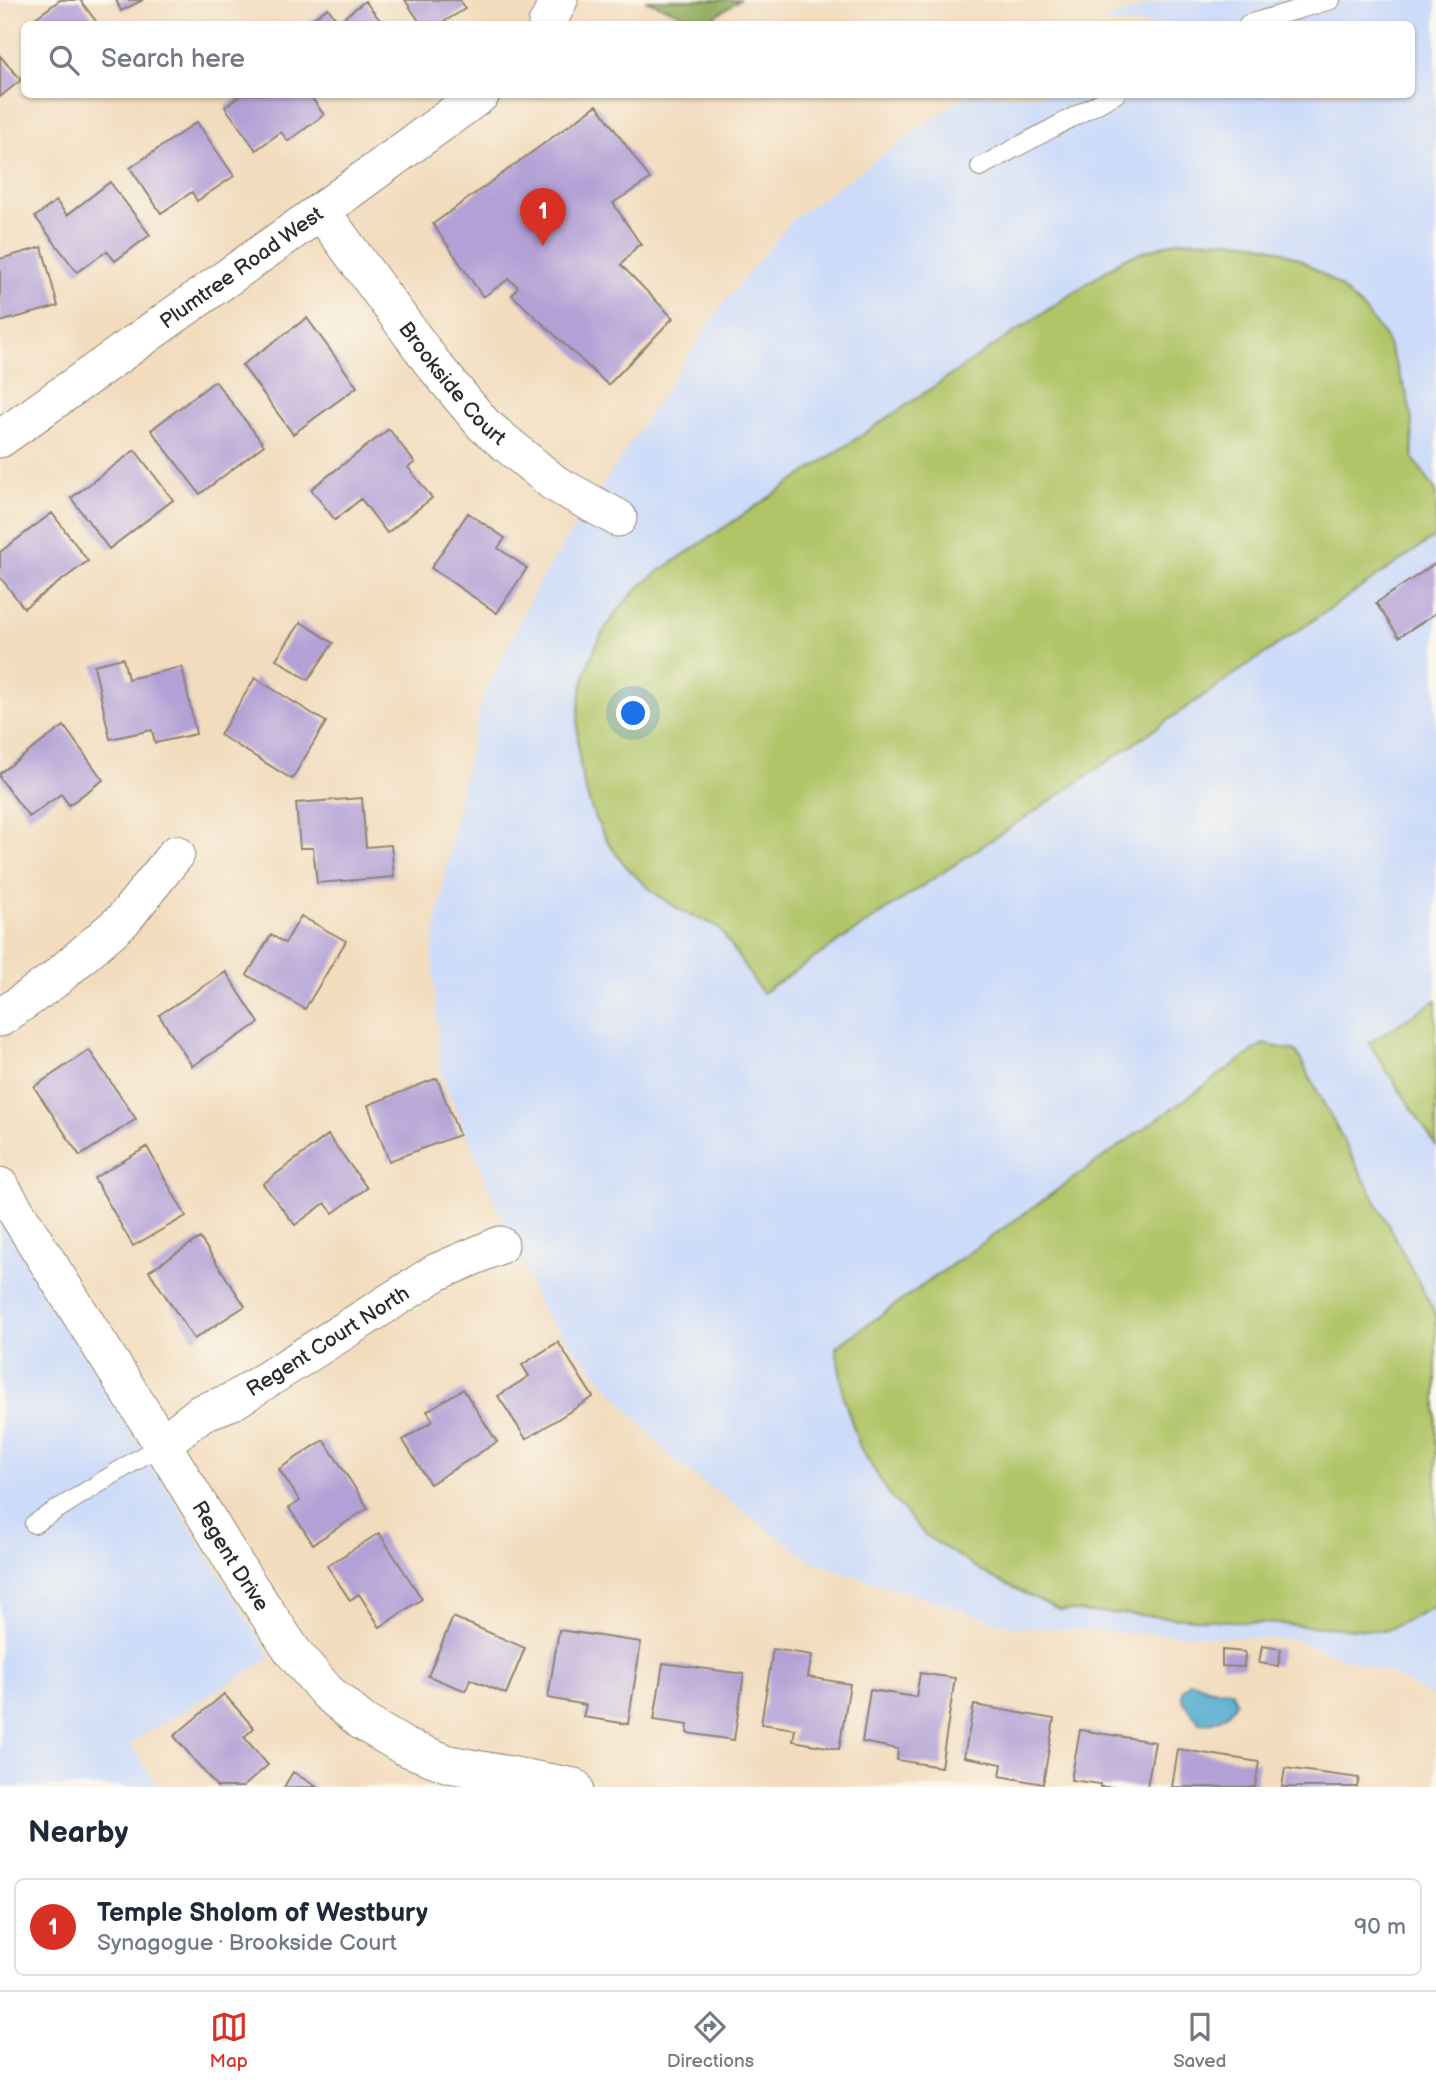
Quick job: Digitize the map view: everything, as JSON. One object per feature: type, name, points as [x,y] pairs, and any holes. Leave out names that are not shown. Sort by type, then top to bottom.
[{"type":"street","points":[[548,21],[559,0]]},
{"type":"street","name":"Plumtree Road West","points":[[0,439],[476,98]]},
{"type":"street","name":"Brookside Court","points":[[321,211],[433,364],[484,425],[554,483],[618,518]]},
{"type":"street","points":[[0,1018],[54,980],[123,920],[176,854]]},
{"type":"street","name":"Regent Drive","points":[[0,1186],[239,1571],[295,1653],[327,1692],[363,1722],[405,1747],[449,1764],[524,1782],[574,1787]]},
{"type":"street","name":"Regent Court North","points":[[162,1444],[201,1413],[233,1401],[437,1272],[500,1245]]},
{"type":"lane","points":[[1258,21],[1331,0]]},
{"type":"lane","points":[[980,167],[1109,98]]},
{"type":"lane","points":[[34,1524],[162,1444]]},
{"type":"shaded area","points":[[1161,0],[1436,0],[1436,1699],[1390,1674],[1295,1640],[1013,1627],[813,1562],[674,1461],[541,1310],[440,1071],[432,950],[464,773],[484,695],[539,582],[718,311],[794,218],[963,98],[1415,98],[1415,21],[1105,21]]},
{"type":"shaded area","points":[[0,1219],[271,1658],[130,1743],[158,1787],[0,1787]]},
{"type":"green space","points":[[645,0],[739,0],[708,21],[700,21]]},
{"type":"green space","points":[[1228,240],[1276,249],[1301,260],[1337,284],[1365,311],[1385,337],[1407,394],[1412,421],[1413,458],[1436,491],[1436,536],[1056,797],[762,993],[719,929],[671,904],[639,879],[608,842],[595,816],[585,789],[578,732],[585,675],[606,627],[628,598],[655,574],[1125,258],[1177,241]]},
{"type":"green space","points":[[1436,1000],[1436,1146],[1369,1043]]},
{"type":"green space","points":[[1263,1044],[1296,1051],[1436,1315],[1436,1606],[1385,1631],[1059,1610],[991,1577],[925,1535],[889,1494],[860,1447],[844,1399],[836,1347]]},
{"type":"water","points":[[1190,1682],[1210,1689],[1232,1691],[1236,1702],[1221,1718],[1200,1723],[1182,1700],[1182,1690]]},
{"type":"building","points":[[60,0],[80,0],[96,21],[31,21]]},
{"type":"building","points":[[116,0],[143,0],[121,11]]},
{"type":"building","points":[[405,0],[460,0],[465,9],[445,21],[419,21]]},
{"type":"building","points":[[365,1],[381,21],[339,21]]},
{"type":"building","points":[[328,8],[337,21],[309,21]]},
{"type":"building","points":[[0,56],[21,80],[0,97]]},
{"type":"building","points":[[237,98],[312,98],[324,115],[288,141],[281,132],[256,150],[225,107]]},
{"type":"building","points":[[597,105],[650,179],[613,203],[641,245],[637,246],[621,265],[673,318],[608,385],[512,295],[518,287],[509,279],[483,297],[433,224]]},
{"type":"building","points":[[197,122],[234,176],[197,201],[192,192],[161,213],[130,168]]},
{"type":"building","points":[[110,182],[150,235],[115,261],[107,251],[77,272],[35,217],[56,201],[67,215]]},
{"type":"building","points":[[42,247],[58,306],[0,322],[0,259]]},
{"type":"building","points":[[307,318],[357,387],[293,434],[242,365]]},
{"type":"building","points":[[215,381],[264,445],[200,494],[151,430]]},
{"type":"building","points":[[389,429],[415,463],[408,467],[432,498],[387,533],[361,499],[335,520],[311,489]]},
{"type":"building","points":[[135,450],[173,500],[109,549],[71,498]]},
{"type":"building","points":[[52,513],[88,561],[24,608],[0,577],[0,552]]},
{"type":"building","points":[[468,513],[505,538],[498,548],[527,568],[497,613],[431,568]]},
{"type":"building","points":[[1436,563],[1436,613],[1399,637],[1376,603]]},
{"type":"building","points":[[301,622],[333,643],[308,680],[276,659]]},
{"type":"building","points":[[123,658],[128,679],[182,667],[196,734],[155,743],[152,730],[110,739],[94,665]]},
{"type":"building","points":[[255,678],[326,722],[292,779],[220,735]]},
{"type":"building","points":[[64,726],[103,780],[69,805],[61,794],[29,817],[0,778],[0,773]]},
{"type":"building","points":[[362,798],[366,847],[391,845],[394,877],[317,883],[313,848],[300,848],[296,803]]},
{"type":"building","points":[[301,916],[346,941],[305,1009],[247,975],[271,935],[285,943]]},
{"type":"building","points":[[226,972],[259,1023],[192,1066],[159,1015]]},
{"type":"building","points":[[89,1050],[136,1119],[80,1156],[34,1087]]},
{"type":"building","points":[[437,1078],[459,1135],[389,1161],[368,1105]]},
{"type":"building","points":[[328,1135],[367,1188],[333,1213],[325,1203],[295,1225],[263,1184]]},
{"type":"building","points":[[147,1147],[186,1216],[133,1246],[94,1178]]},
{"type":"building","points":[[200,1238],[245,1306],[194,1339],[149,1271]]},
{"type":"building","points":[[558,1342],[593,1397],[526,1439],[498,1396],[529,1376],[522,1365]]},
{"type":"building","points":[[463,1389],[497,1442],[430,1484],[403,1440],[433,1421],[427,1411]]},
{"type":"building","points":[[324,1440],[368,1508],[313,1544],[289,1508],[300,1501],[279,1469]]},
{"type":"building","points":[[379,1533],[422,1599],[380,1627],[359,1594],[350,1600],[327,1566]]},
{"type":"building","points":[[453,1617],[525,1648],[506,1694],[470,1679],[466,1691],[428,1676]]},
{"type":"building","points":[[559,1630],[641,1642],[628,1724],[583,1717],[586,1705],[548,1698]]},
{"type":"building","points":[[1262,1646],[1281,1649],[1278,1666],[1259,1663]]},
{"type":"building","points":[[773,1649],[812,1655],[808,1677],[850,1684],[839,1749],[793,1741],[795,1729],[761,1724]]},
{"type":"building","points":[[1222,1650],[1245,1652],[1244,1667],[1222,1666]]},
{"type":"building","points":[[663,1663],[744,1674],[734,1740],[687,1733],[688,1725],[654,1720]]},
{"type":"building","points":[[920,1673],[955,1678],[941,1767],[897,1760],[898,1749],[862,1742],[870,1690],[916,1697]]},
{"type":"building","points":[[224,1694],[254,1728],[244,1737],[268,1765],[243,1787],[217,1787],[174,1736]]},
{"type":"building","points":[[974,1705],[1054,1719],[1043,1784],[1000,1776],[1002,1764],[964,1757]]},
{"type":"building","points":[[1080,1730],[1155,1742],[1147,1787],[1100,1787],[1100,1784],[1071,1780]]},
{"type":"building","points":[[1178,1749],[1259,1762],[1255,1787],[1172,1787]]},
{"type":"building","points":[[1285,1768],[1359,1778],[1357,1787],[1282,1787]]},
{"type":"building","points":[[293,1772],[317,1787],[284,1787]]},
{"type":"place","name":"Temple Sholom of Westbury","points":[[543,246]]}]
